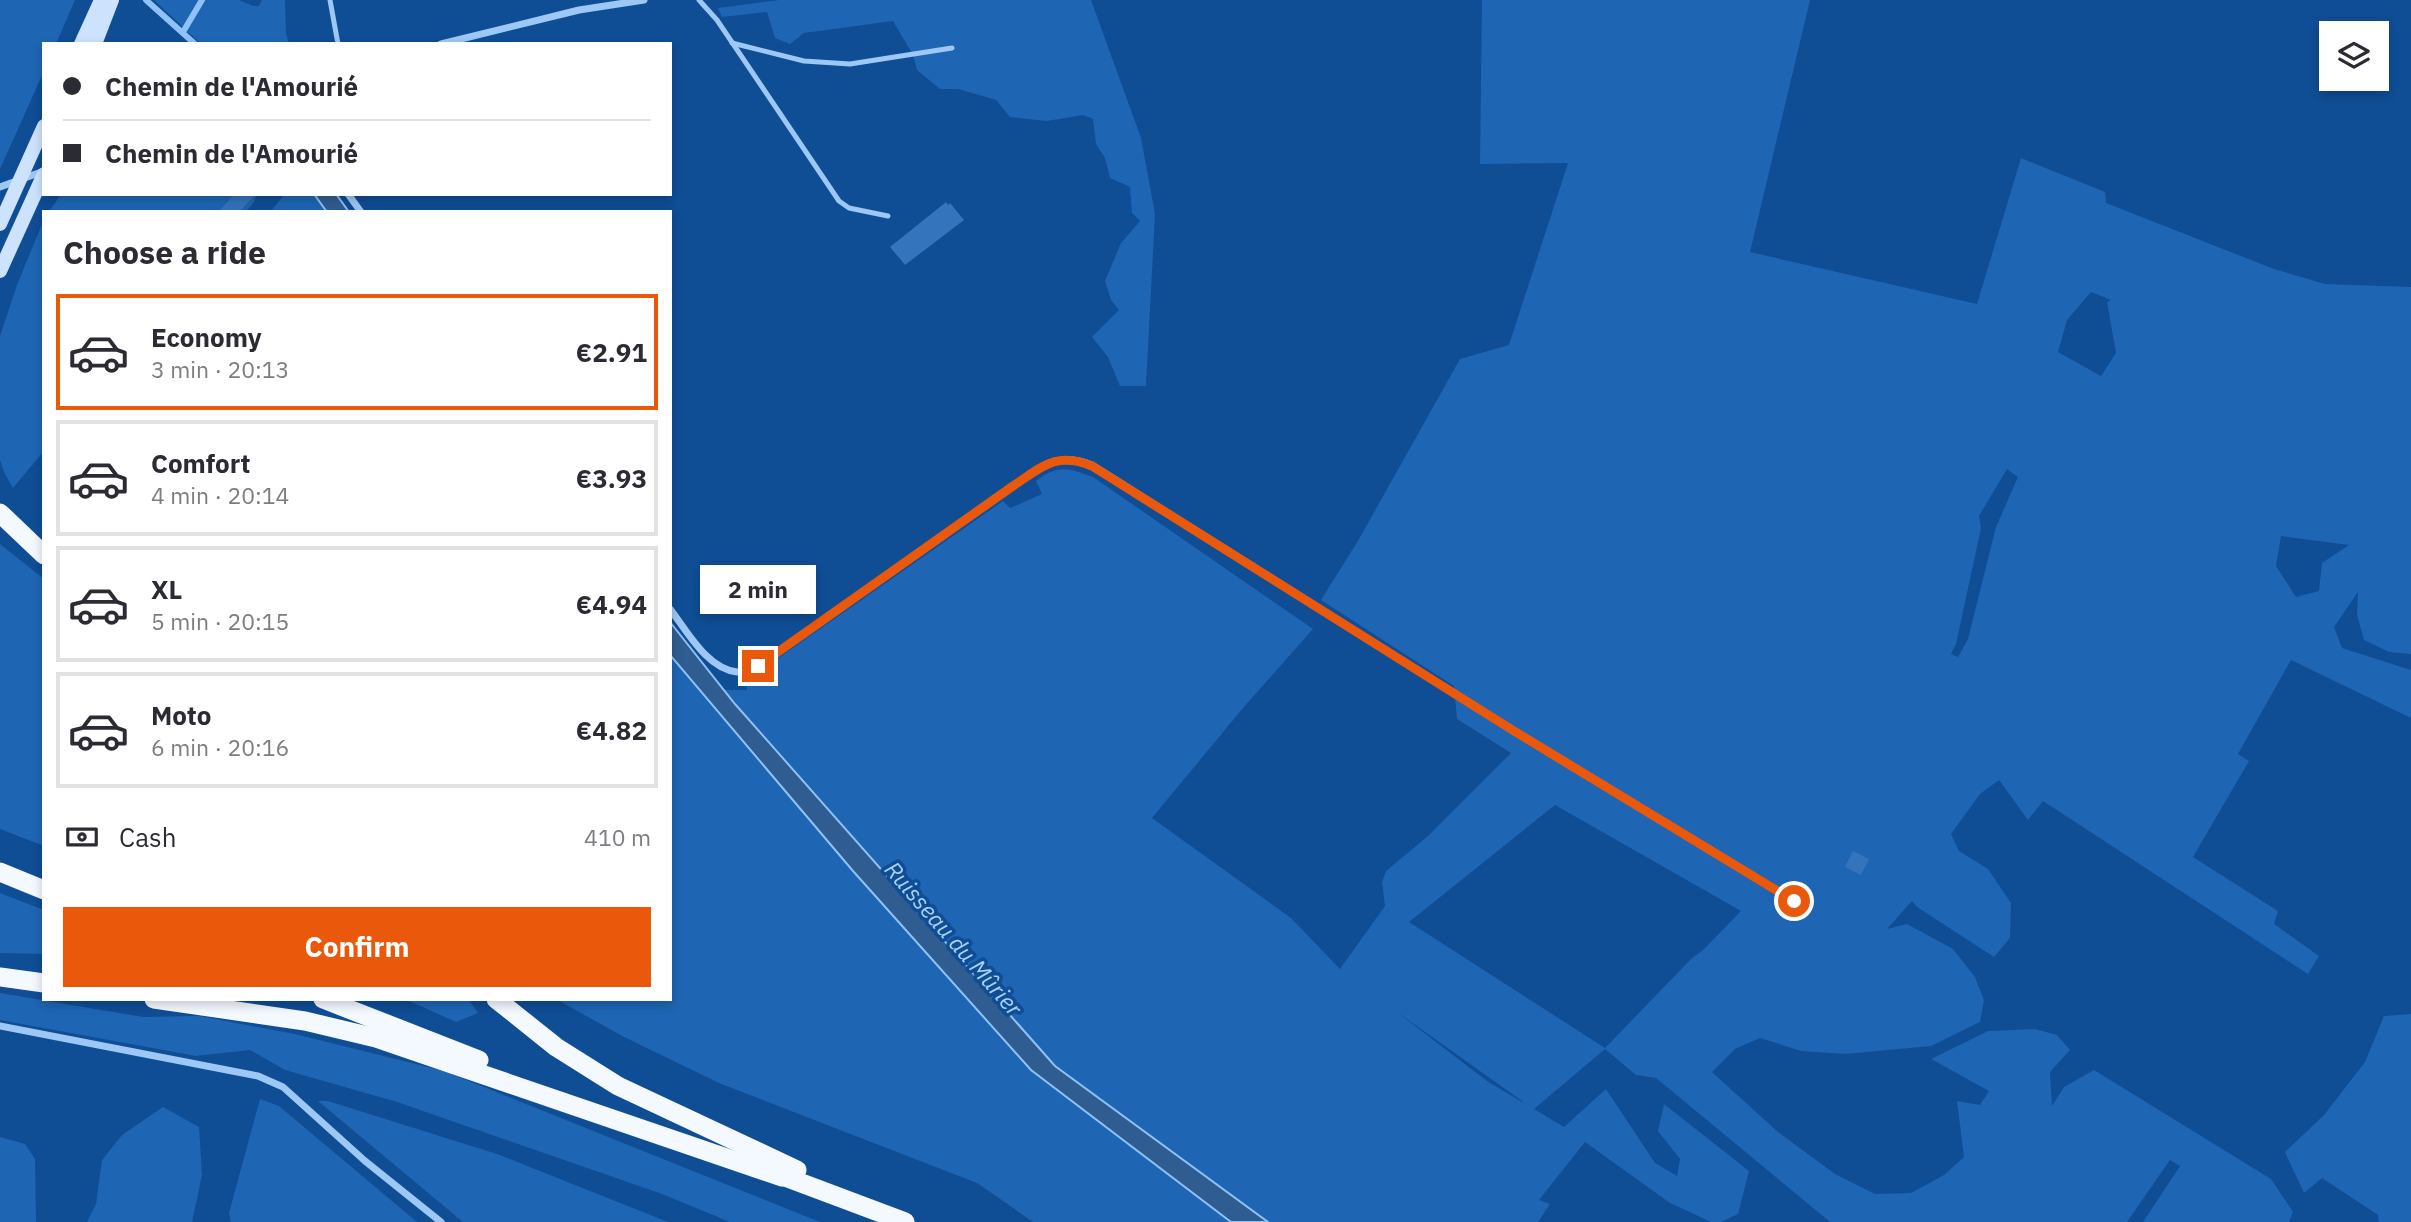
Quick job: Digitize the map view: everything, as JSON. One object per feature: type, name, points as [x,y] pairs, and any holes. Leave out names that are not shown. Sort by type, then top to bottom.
[{"type":"highway","points":[[2,512],[42,553]]},
{"type":"highway","points":[[0,872],[42,889]]},
{"type":"highway","points":[[0,977],[42,983]]},
{"type":"highway","points":[[168,1001],[306,1021],[376,1038],[907,1222]]},
{"type":"highway","points":[[329,1001],[782,1177]]},
{"type":"highway","points":[[498,1001],[556,1047],[618,1086],[907,1222]]},
{"type":"main road","points":[[82,42],[101,0]]},
{"type":"main road","points":[[96,42],[112,0]]},
{"type":"main road","points":[[0,225],[42,130]]},
{"type":"main road","points":[[0,271],[42,176]]},
{"type":"street","points":[[449,42],[579,10],[644,0]]},
{"type":"street","points":[[0,187],[42,173]]},
{"type":"street","points":[[672,612],[704,653],[719,667],[739,673],[758,666],[1048,463],[1076,459],[1092,466],[1514,731],[1794,901]]},
{"type":"street","points":[[0,1026],[258,1076],[283,1087],[365,1161],[441,1222]]},
{"type":"lane","points":[[330,0],[338,42]]},
{"type":"lane","points":[[699,0],[733,43],[839,201],[849,208],[888,216]]},
{"type":"lane","points":[[733,43],[804,61],[850,65],[951,48]]},
{"type":"shaded area","points":[[0,0],[75,0],[57,42],[42,42],[42,75],[0,169]]},
{"type":"shaded area","points":[[154,0],[239,0],[259,6],[262,0],[285,0],[288,42],[199,42]]},
{"type":"shaded area","points":[[779,0],[1091,0],[1141,138],[1155,214],[1146,386],[1120,386],[1108,357],[1092,337],[1119,310],[1111,300],[1105,281],[1121,243],[1140,221],[1132,213],[1130,187],[1110,178],[1105,158],[1096,144],[1093,119],[1083,115],[1047,121],[1010,117],[996,100],[958,89],[940,89],[917,70],[913,55],[893,21],[804,33],[790,44],[775,38],[767,12],[722,17],[718,8]]},
{"type":"shaded area","points":[[1482,0],[1810,0],[1750,252],[1977,304],[2021,158],[2105,192],[2106,203],[2274,269],[2325,284],[2411,287],[2411,654],[2389,652],[2364,640],[2357,615],[2358,592],[2334,627],[2342,648],[2411,670],[2411,718],[2291,660],[2238,754],[2249,761],[2193,857],[2278,911],[2274,924],[2319,956],[2308,974],[2043,801],[2028,820],[1999,780],[1980,794],[1951,834],[1959,851],[1988,869],[2011,903],[2010,938],[1994,957],[1917,907],[1912,901],[1887,929],[1907,924],[1953,949],[1975,977],[1984,1000],[1980,1022],[1931,1046],[1845,1054],[1801,1051],[1760,1038],[1735,1049],[1712,1072],[1778,1132],[1835,1174],[1875,1194],[1911,1193],[1944,1175],[1964,1157],[1957,1101],[1980,1105],[1989,1091],[1931,1059],[1988,1031],[2035,1029],[2057,1035],[2070,1050],[2050,1072],[2052,1106],[2064,1087],[2094,1070],[2271,1179],[2293,1212],[2289,1222],[2143,1222],[2180,1166],[2170,1160],[2127,1222],[1830,1222],[1656,1078],[1636,1075],[1605,1049],[1534,1109],[1564,1127],[1606,1089],[1655,1163],[1677,1176],[1680,1159],[1658,1131],[1664,1104],[1749,1171],[1738,1214],[1721,1222],[1711,1222],[1670,1203],[1585,1142],[1539,1200],[1550,1204],[1538,1222],[1268,1222],[1055,1066],[724,690],[747,690],[747,680],[1003,501],[1010,508],[1042,494],[1036,481],[1044,476],[1063,469],[1093,477],[1313,629],[1152,818],[1291,918],[1340,969],[1385,906],[1382,882],[1386,871],[1428,836],[1511,753],[1457,719],[1454,686],[1321,600],[1359,539],[1460,359],[1509,345],[1568,163],[1480,164]],"holes":[[[2091,292],[2111,300],[2107,302],[2116,353],[2101,376],[2058,352],[2067,320]],[[2007,469],[2018,477],[1996,527],[1968,639],[1958,657],[1951,654],[1956,644],[1981,528],[1979,516]],[[2281,536],[2349,545],[2322,563],[2319,591],[2296,597],[2276,566]],[[1555,805],[1741,911],[1605,1048],[1409,922]],[[1397,1012],[1522,1101],[1487,1081]]]},
{"type":"shaded area","points":[[60,196],[256,196],[248,210],[50,210]]},
{"type":"shaded area","points":[[283,196],[315,196],[326,210],[272,210]]},
{"type":"shaded area","points":[[315,196],[337,196],[348,210],[326,210]]},
{"type":"shaded area","points":[[42,224],[42,453],[13,488],[0,460],[0,336]]},
{"type":"shaded area","points":[[0,544],[42,577],[42,845],[0,829]]},
{"type":"shaded area","points":[[672,625],[735,704],[1055,1066],[1268,1222],[1231,1222],[1031,1070],[853,871],[672,657]]},
{"type":"shaded area","points":[[672,657],[853,871],[1031,1070],[1231,1222],[1033,1222],[977,1183],[719,1083],[624,1037],[560,1001],[672,1001]]},
{"type":"shaded area","points":[[0,893],[42,909],[42,954],[0,953]]},
{"type":"shaded area","points":[[0,993],[143,1017],[199,1016],[295,1034],[444,1071],[820,1222],[730,1222],[662,1194],[397,1102],[285,1070],[250,1050],[196,1056],[0,1020]]},
{"type":"shaded area","points":[[409,1001],[469,1001],[478,1013],[456,1022]]},
{"type":"shaded area","points":[[2411,1014],[2411,1222],[2379,1222],[2378,1215],[2322,1178],[2304,1193],[2285,1152],[2324,1115],[2365,1062],[2384,1016]]},
{"type":"shaded area","points":[[260,1099],[279,1106],[417,1222],[231,1222],[229,1213]]},
{"type":"shaded area","points":[[318,1101],[328,1101],[497,1154],[668,1222],[463,1222]]},
{"type":"shaded area","points":[[163,1107],[199,1127],[202,1175],[192,1222],[87,1222],[96,1204],[102,1160],[122,1135]]},
{"type":"shaded area","points":[[0,1137],[25,1144],[35,1159],[36,1222],[0,1222]]},
{"type":"building","points":[[233,196],[254,196],[241,210],[220,210]]},
{"type":"building","points":[[946,202],[948,205],[950,203],[964,220],[905,265],[890,247]]},
{"type":"building","points":[[1853,851],[1869,859],[1861,875],[1845,867]]},
{"type":"waterway","name":"Ruisseau du Mûrier","points":[[146,0],[193,42]]},
{"type":"waterway","points":[[183,32],[202,0]]},
{"type":"route","points":[[758,666],[1048,463],[1076,459],[1092,466],[1514,731],[1794,901]]}]
